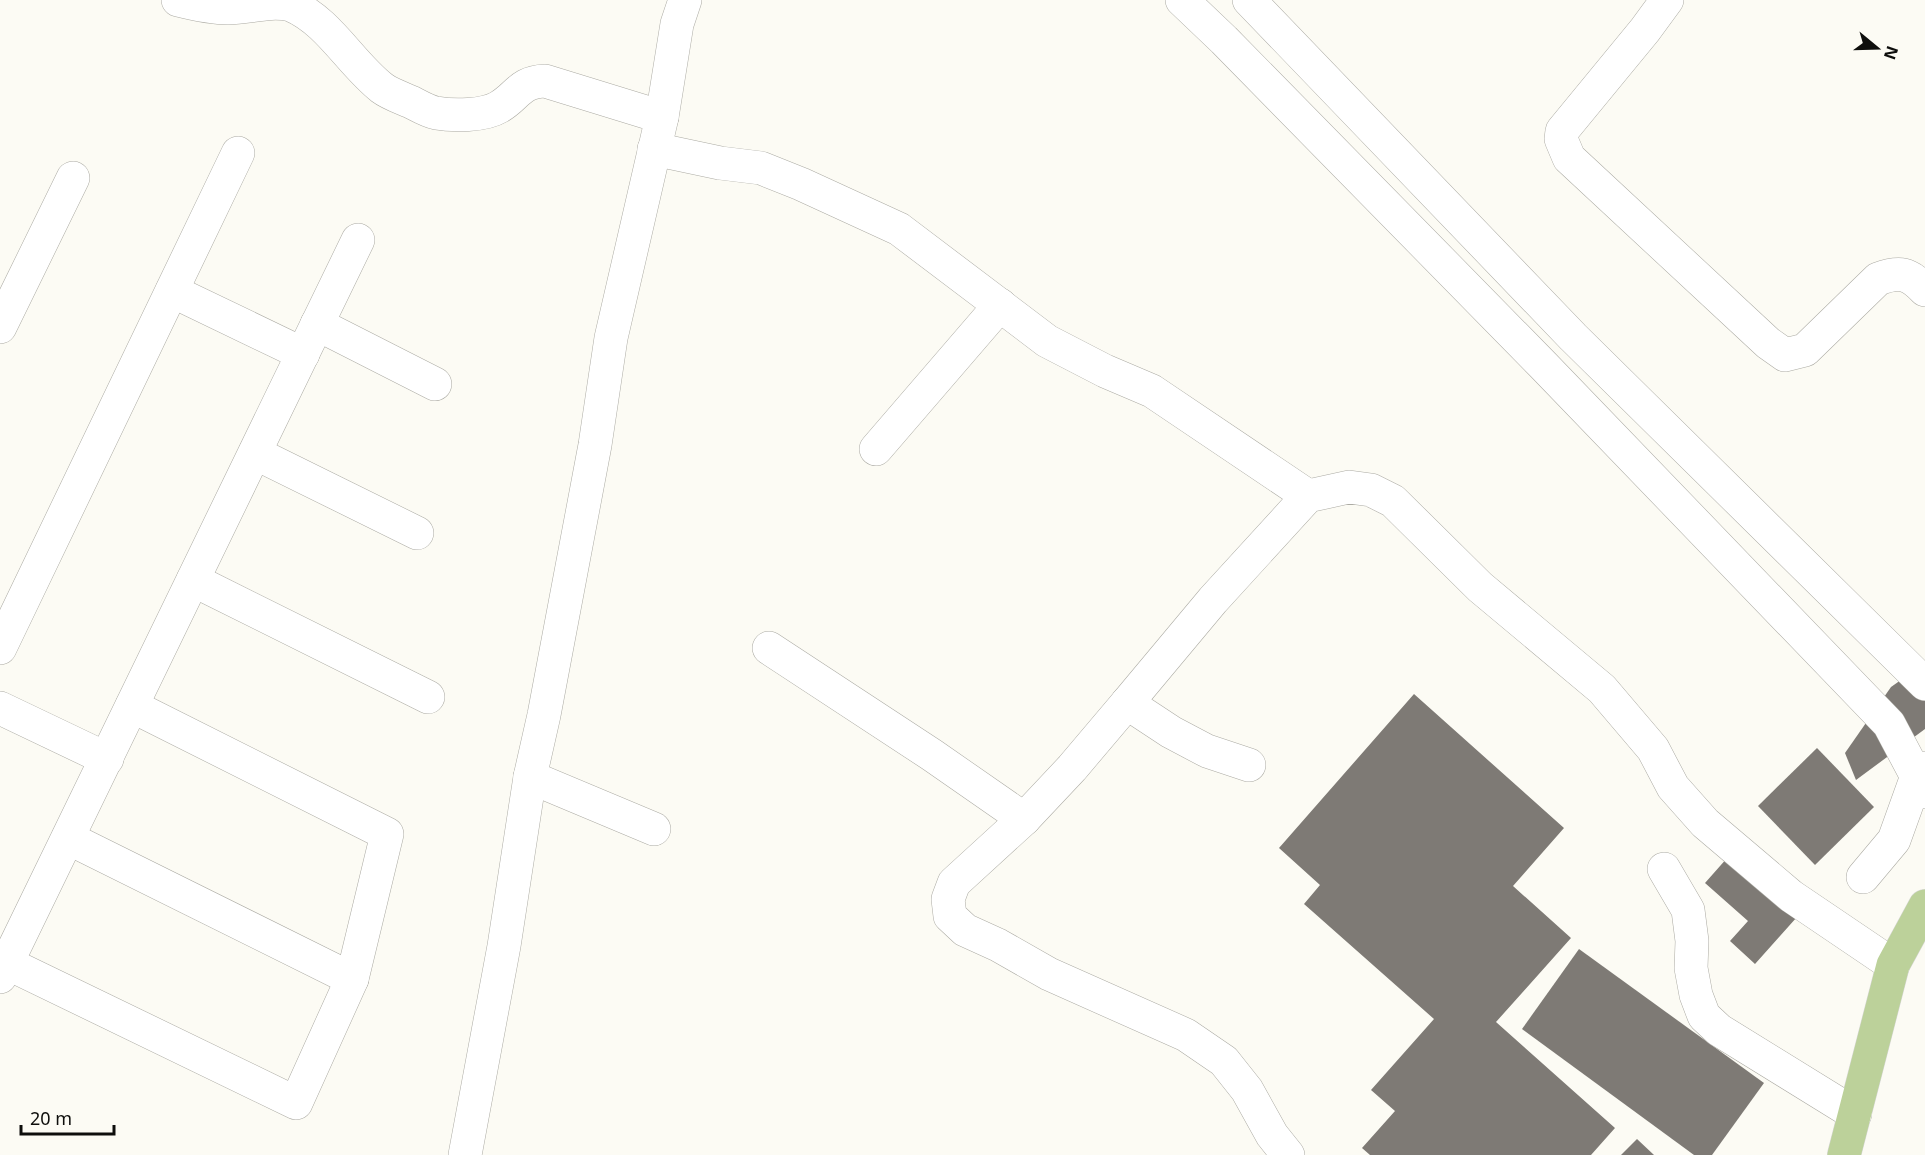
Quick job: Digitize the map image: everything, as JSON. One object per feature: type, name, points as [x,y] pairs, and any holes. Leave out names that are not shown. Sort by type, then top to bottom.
[{"type":"main road","points":[[1844,1155],[1893,965],[1925,906]]},
{"type":"street","points":[[178,0],[197,5],[230,8],[267,2],[290,4],[325,29],[383,89],[434,113],[470,115],[498,107],[520,88],[533,81],[545,81],[662,117]]},
{"type":"street","points":[[465,1155],[504,946],[530,777],[573,567],[595,445],[610,338],[662,117],[677,24],[684,0]]},
{"type":"street","points":[[1182,0],[1543,365],[1889,724],[1922,779],[1894,840],[1863,877]]},
{"type":"street","points":[[1667,0],[1562,131],[1561,139],[1569,158],[1768,343],[1785,355],[1805,350],[1878,279],[1891,274],[1904,274],[1925,290]]},
{"type":"street","points":[[1224,40],[1255,6],[1573,337],[1925,684]]},
{"type":"street","points":[[654,149],[720,163],[761,168],[899,230],[1047,341],[1105,371],[1152,391],[1308,496]]},
{"type":"street","points":[[0,648],[238,153]]},
{"type":"street","points":[[0,327],[73,178]]},
{"type":"street","points":[[132,706],[387,834],[352,979],[296,1103],[4,970],[106,759],[358,240]]},
{"type":"street","points":[[172,291],[303,354]]},
{"type":"street","points":[[876,449],[1000,305]]},
{"type":"street","points":[[317,324],[435,384]]},
{"type":"street","points":[[1543,365],[1573,337]]},
{"type":"street","points":[[255,453],[417,533]]},
{"type":"street","points":[[1288,1155],[1272,1135],[1247,1090],[1224,1061],[1186,1035],[1048,974],[998,945],[966,930],[950,916],[948,898],[954,883],[1024,819],[1072,768],[1206,609],[1308,496],[1348,487],[1371,490],[1393,501],[1480,587],[1602,689],[1653,748],[1673,787],[1705,823],[1791,896],[1893,965]]},
{"type":"street","points":[[193,580],[428,698]]},
{"type":"street","points":[[769,648],[932,755],[1024,819]]},
{"type":"street","points":[[1127,703],[1171,732],[1207,751],[1250,765]]},
{"type":"street","points":[[0,708],[106,759]]},
{"type":"street","points":[[530,777],[654,829]]},
{"type":"street","points":[[68,838],[352,979]]},
{"type":"street","points":[[1664,869],[1688,910],[1692,941],[1691,968],[1696,994],[1704,1016],[1719,1030],[1854,1114]]},
{"type":"building","points":[[1925,663],[1925,729],[1856,780],[1845,753],[1891,687]]},
{"type":"building","points":[[1414,694],[1564,828],[1513,886],[1571,938],[1496,1022],[1615,1128],[1591,1155],[1370,1155],[1362,1148],[1395,1111],[1371,1090],[1434,1019],[1304,904],[1320,885],[1279,848]]},
{"type":"building","points":[[1817,748],[1874,807],[1815,865],[1758,806]]},
{"type":"building","points":[[1728,857],[1797,917],[1755,964],[1730,941],[1748,921],[1705,883]]},
{"type":"building","points":[[1579,949],[1764,1083],[1712,1155],[1694,1155],[1522,1029]]},
{"type":"building","points":[[1637,1139],[1654,1155],[1621,1155]]}]
